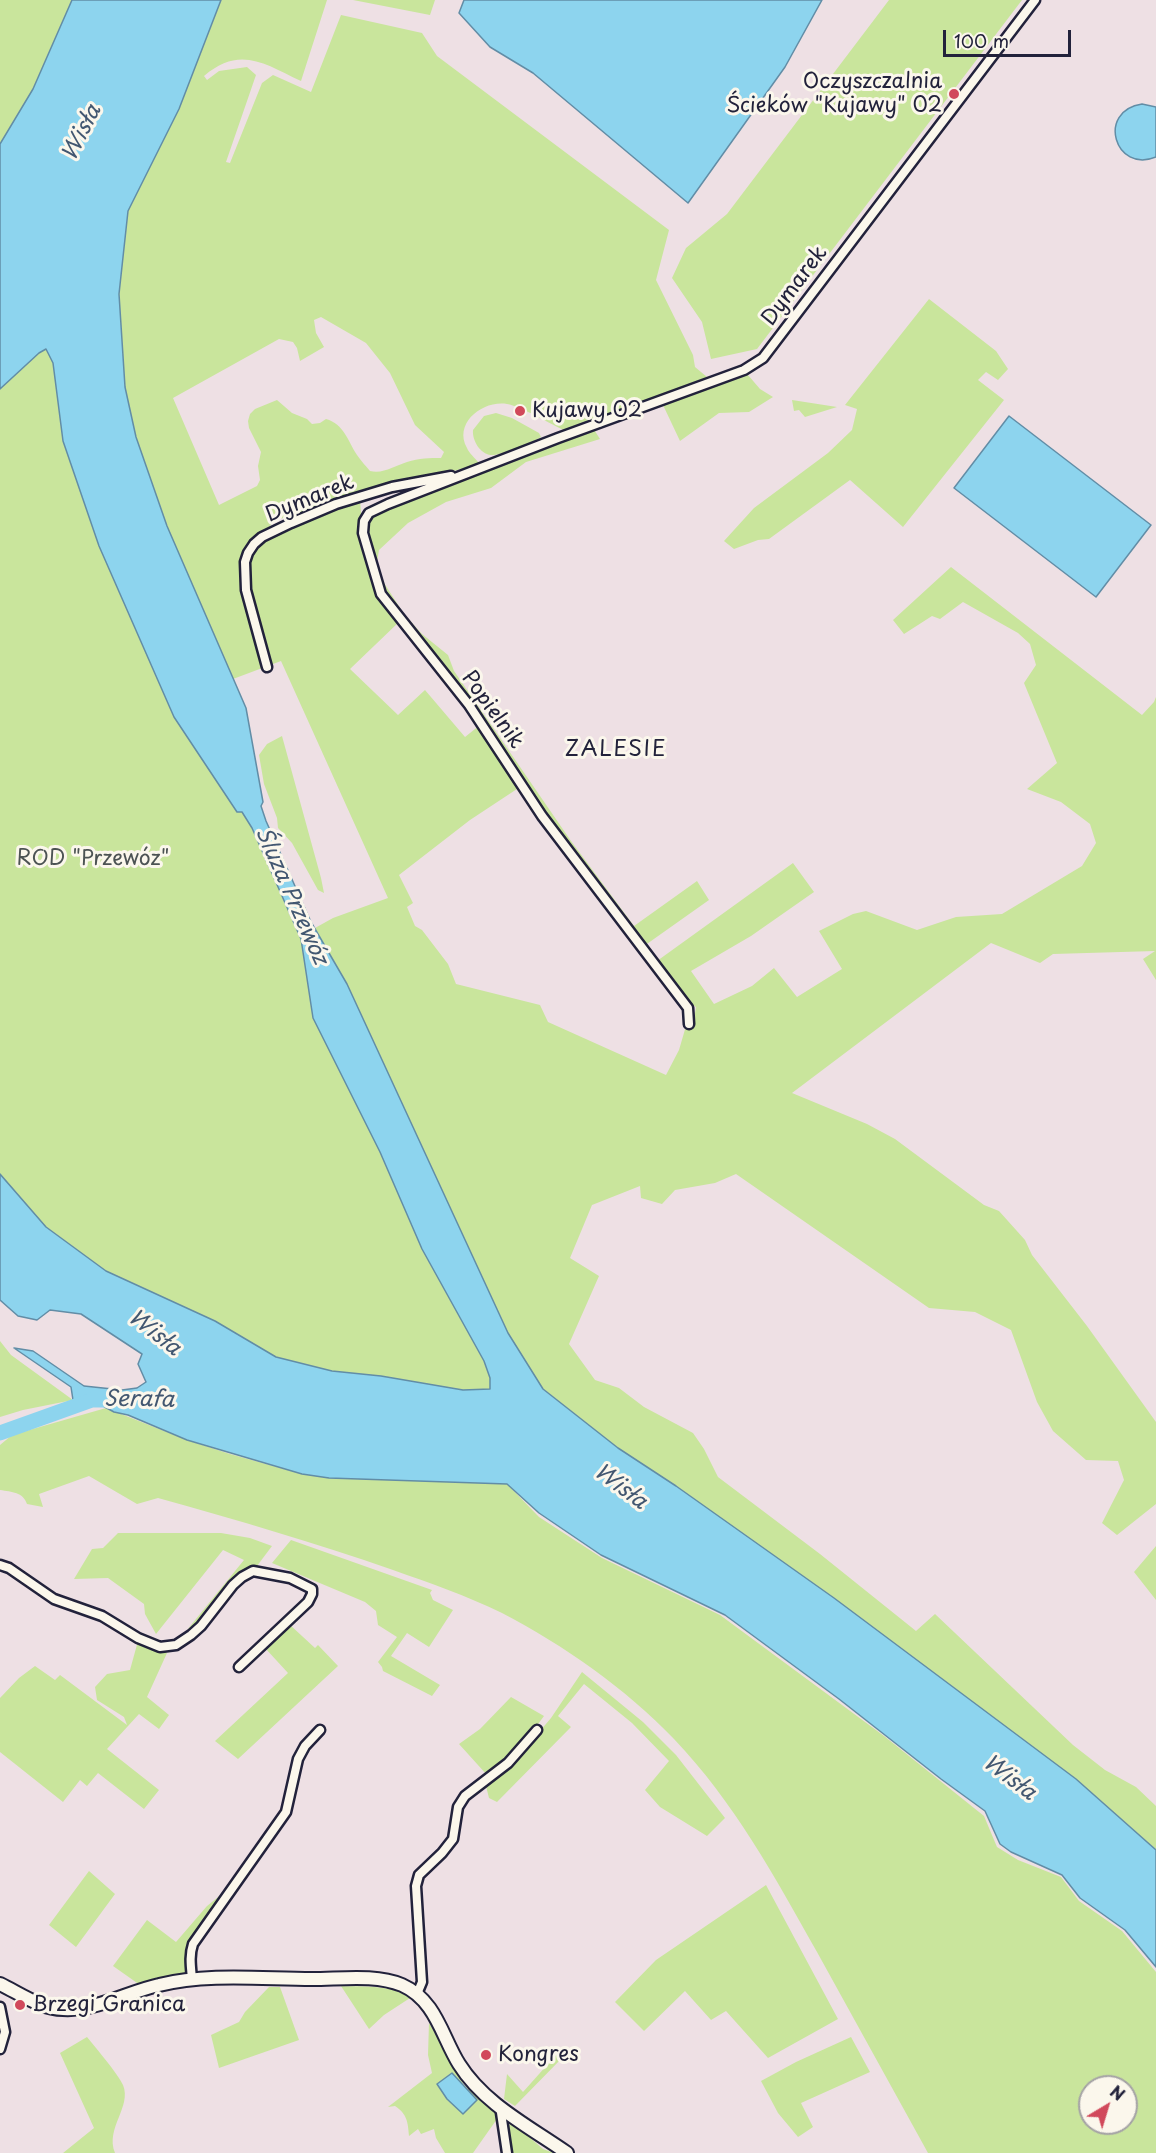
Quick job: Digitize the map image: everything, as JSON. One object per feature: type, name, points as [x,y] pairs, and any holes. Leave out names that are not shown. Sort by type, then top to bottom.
[{"type":"street","name":"Dymarek","points":[[489,466],[558,438],[744,370],[763,358],[1035,0]]},
{"type":"street","name":"Popielnik","points":[[489,466],[369,513],[364,521],[363,533],[381,594],[469,705],[542,816],[688,1008],[689,1024]]},
{"type":"street","name":"Dymarek","points":[[267,667],[244,576],[248,553],[254,544],[262,537],[336,504],[392,487],[471,472]]},
{"type":"street","points":[[0,1565],[9,1568],[58,1601],[102,1616],[138,1638],[160,1647],[177,1645],[191,1635],[201,1626],[233,1585],[253,1571],[290,1578],[312,1589],[308,1602],[239,1667]]},
{"type":"street","points":[[192,1979],[190,1965],[193,1944],[286,1812],[298,1759],[304,1746],[320,1730]]},
{"type":"street","points":[[417,1994],[422,1982],[416,1886],[418,1877],[453,1839],[458,1807],[465,1796],[507,1763],[537,1730]]},
{"type":"street","points":[[0,1984],[50,2007],[70,2010],[93,2006],[156,1985],[192,1979],[377,1980],[400,1984],[417,1994],[433,2013],[466,2075],[482,2092],[567,2153]]},
{"type":"street","points":[[0,2007],[5,2032],[0,2049]]},
{"type":"street","points":[[500,2106],[507,2153]]},
{"type":"green space","points":[[0,0],[72,0],[33,89],[0,144]]},
{"type":"green space","points":[[221,0],[327,0],[301,81],[264,64],[241,59],[229,61],[204,76],[207,80],[219,71],[247,67],[256,75],[226,162],[230,163],[262,83],[273,75],[311,92],[341,15],[422,33],[437,56],[669,230],[656,280],[693,355],[695,367],[707,377],[566,431],[513,405],[489,406],[473,415],[464,430],[467,448],[479,463],[462,469],[356,492],[343,499],[278,519],[268,529],[274,535],[360,499],[364,555],[371,557],[366,527],[372,517],[387,507],[593,428],[600,439],[526,462],[491,488],[446,502],[408,523],[379,550],[377,562],[384,583],[404,614],[422,634],[448,655],[454,671],[571,841],[634,926],[697,881],[709,900],[644,946],[534,799],[477,712],[399,622],[350,669],[398,715],[425,690],[465,737],[480,725],[520,787],[470,820],[399,875],[413,903],[407,907],[415,926],[422,930],[448,964],[456,984],[540,1005],[548,1022],[666,1075],[679,1050],[686,1026],[693,1026],[696,1007],[687,1001],[657,961],[793,863],[814,892],[751,936],[691,971],[714,1004],[752,986],[774,968],[797,997],[842,969],[819,931],[853,914],[866,911],[917,930],[956,917],[1002,914],[1082,866],[1096,843],[1090,824],[1061,802],[1027,789],[1057,763],[1024,683],[1036,665],[1030,644],[1018,633],[963,602],[940,619],[932,616],[904,634],[893,620],[951,567],[1142,715],[1156,697],[1156,980],[1143,959],[1155,951],[1053,954],[1040,963],[991,943],[792,1093],[867,1124],[895,1139],[984,1205],[999,1211],[1025,1240],[1032,1255],[1087,1326],[1156,1422],[1156,1504],[1117,1535],[1102,1523],[1124,1480],[1118,1461],[1086,1460],[1053,1431],[1037,1402],[1011,1330],[975,1312],[929,1308],[736,1174],[715,1183],[675,1190],[662,1204],[641,1198],[640,1186],[592,1205],[570,1258],[599,1276],[569,1344],[595,1380],[619,1388],[644,1407],[693,1433],[718,1477],[820,1554],[916,1631],[935,1614],[1073,1745],[1105,1770],[1136,1787],[1156,1806],[1156,1850],[1076,1779],[676,1486],[618,1448],[543,1389],[508,1333],[347,984],[315,928],[333,918],[388,898],[281,661],[233,679],[167,526],[136,437],[125,387],[119,294],[128,211],[179,109]],"holes":[[[321,317],[366,343],[390,373],[415,425],[444,452],[441,458],[416,460],[384,471],[370,471],[345,434],[332,421],[326,419],[312,424],[307,419],[292,413],[277,400],[255,409],[248,421],[261,452],[258,466],[260,480],[257,486],[219,505],[173,398],[279,339],[293,342],[300,361],[324,347],[316,333],[314,320]]]},
{"type":"green space","points":[[353,0],[435,0],[430,15]]},
{"type":"green space","points":[[889,0],[1022,0],[757,349],[711,359],[702,322],[672,278],[686,248],[727,214]]},
{"type":"green space","points":[[929,299],[996,351],[1008,369],[998,380],[986,372],[978,380],[1004,400],[903,527],[850,480],[769,539],[758,540],[734,549],[724,541],[754,508],[828,453],[852,430],[857,409],[845,405]]},
{"type":"green space","name":"ROD \"Przewóz\"","points":[[46,349],[53,363],[63,441],[99,546],[174,717],[237,812],[242,812],[252,827],[301,939],[313,1018],[380,1152],[422,1249],[484,1361],[490,1378],[490,1390],[463,1390],[381,1376],[332,1371],[276,1357],[215,1321],[106,1271],[46,1227],[0,1174],[0,389]]},
{"type":"green space","points":[[741,374],[748,375],[760,389],[773,397],[749,412],[719,413],[680,441],[663,405]]},
{"type":"green space","points":[[792,400],[837,407],[805,417],[799,410],[794,411]]},
{"type":"green space","points":[[496,413],[512,418],[539,433],[541,437],[495,455],[483,452],[474,438],[473,430],[484,416]]},
{"type":"green space","points":[[282,736],[324,893],[318,890],[292,843],[278,828],[277,818],[264,784],[259,755],[267,744]]},
{"type":"green space","points":[[0,1341],[11,1355],[73,1400],[0,1417]]},
{"type":"green space","points":[[106,1408],[187,1440],[302,1474],[329,1478],[507,1484],[539,1517],[602,1558],[720,1615],[884,1736],[984,1816],[997,1847],[1018,1860],[1061,1877],[1079,1901],[1122,1931],[1156,1972],[1156,2153],[928,2153],[785,1896],[735,1814],[716,1788],[674,1739],[635,1702],[615,1685],[549,1639],[489,1607],[421,1580],[306,1541],[158,1498],[137,1504],[89,1476],[39,1494],[43,1507],[27,1504],[20,1495],[0,1490],[0,1445],[12,1435]]},
{"type":"green space","points":[[118,1533],[221,1533],[250,1538],[272,1546],[257,1566],[240,1574],[202,1618],[187,1630],[244,1560],[223,1550],[156,1634],[145,1614],[144,1604],[108,1578],[74,1579],[92,1549],[103,1548]]},
{"type":"green space","points":[[291,1540],[432,1590],[430,1593],[433,1600],[453,1610],[429,1647],[407,1633],[391,1656],[440,1685],[432,1696],[383,1671],[378,1662],[397,1637],[378,1625],[376,1611],[365,1602],[272,1563]]},
{"type":"green space","points":[[1156,1546],[1156,1600],[1134,1572]]},
{"type":"green space","points":[[289,1624],[315,1648],[318,1645],[338,1666],[238,1759],[215,1741],[288,1673],[265,1648]]},
{"type":"green space","points":[[138,1641],[167,1653],[147,1697],[169,1715],[159,1729],[139,1714],[107,1749],[159,1790],[144,1809],[98,1773],[87,1786],[80,1780],[63,1802],[0,1752],[0,1698],[19,1678],[35,1666],[55,1680],[60,1675],[127,1725],[124,1717],[97,1700],[95,1687],[107,1674],[130,1670]]},
{"type":"green space","points":[[582,1672],[643,1722],[676,1755],[725,1818],[707,1836],[660,1807],[645,1790],[669,1761],[632,1723],[584,1684],[558,1716],[571,1727],[497,1802],[489,1798],[486,1786],[523,1751],[551,1718]]},
{"type":"green space","points":[[511,1697],[544,1716],[527,1739],[487,1775],[459,1744],[480,1729]]},
{"type":"green space","points":[[89,1871],[115,1894],[76,1947],[49,1925]]},
{"type":"green space","points":[[766,1885],[838,2019],[768,2058],[726,2011],[711,2020],[685,1991],[644,2031],[615,2002],[656,1960]]},
{"type":"green space","points":[[228,1889],[186,1949],[186,1973],[140,1985],[113,1966],[147,1920],[176,1942],[207,1906]]},
{"type":"green space","points":[[341,1986],[385,1988],[410,1998],[384,2015],[369,2029]]},
{"type":"green space","points":[[269,1987],[280,1987],[299,2040],[219,2068],[211,2035],[239,2022],[245,2012]]},
{"type":"green space","points":[[429,2023],[464,2085],[495,2113],[497,2119],[473,2153],[445,2153],[436,2138],[434,2129],[421,2134],[418,2129],[409,2136],[407,2122],[402,2112],[395,2106],[388,2107],[432,2073],[428,2055]]},
{"type":"green space","points":[[87,2037],[121,2080],[125,2093],[113,2135],[115,2153],[63,2153],[94,2128],[60,2053]]},
{"type":"green space","points":[[851,2037],[870,2072],[801,2103],[813,2127],[798,2137],[778,2113],[761,2081]]},
{"type":"green space","points":[[556,2055],[563,2057],[515,2106],[504,2099],[507,2074],[523,2092]]},
{"type":"green space","points":[[513,2123],[543,2149],[554,2153],[511,2153],[507,2126]]},
{"type":"water","points":[[72,0],[221,0],[179,109],[128,211],[119,294],[125,387],[136,437],[167,526],[246,708],[263,802],[261,806],[266,821],[311,922],[347,984],[508,1333],[543,1389],[618,1448],[676,1486],[834,1598],[1076,1779],[1156,1850],[1156,1967],[1125,1930],[1080,1898],[1062,1875],[1011,1852],[1000,1844],[985,1811],[839,1699],[725,1615],[601,1555],[539,1513],[507,1484],[329,1478],[302,1474],[187,1440],[128,1415],[114,1412],[92,1400],[73,1400],[71,1387],[14,1348],[33,1351],[84,1386],[122,1390],[137,1388],[146,1382],[138,1364],[142,1354],[81,1314],[50,1310],[37,1320],[18,1316],[0,1300],[0,1174],[46,1227],[106,1271],[215,1321],[276,1357],[332,1371],[381,1376],[463,1390],[490,1389],[490,1378],[484,1361],[422,1249],[380,1152],[313,1018],[301,939],[252,828],[242,812],[237,812],[174,717],[99,546],[63,441],[53,363],[46,349],[0,389],[0,144],[33,89]]},
{"type":"water","points":[[464,0],[822,0],[785,67],[688,203],[533,73],[490,47],[459,13]]},
{"type":"water","points":[[1142,104],[1156,107],[1156,157],[1142,160],[1130,157],[1121,150],[1116,140],[1115,128],[1119,118],[1128,109]]},
{"type":"water","points":[[1009,416],[1151,525],[1096,597],[954,488]]},
{"type":"water","points":[[452,2073],[477,2100],[463,2114],[447,2099],[437,2084]]},
{"type":"waterway","name":"Serafa","points":[[0,1433],[92,1400],[111,1400]]},
{"type":"place","name":"Oczyszczalnia Ścieków \"Kujawy\" 02","points":[[954,94]]},
{"type":"place","name":"Kujawy 02","points":[[520,411]]},
{"type":"place","name":"Brzegi Granica","points":[[20,2005]]},
{"type":"place","name":"Kongres","points":[[486,2055]]},
{"type":"district","name":"ZALESIE","points":[[616,750]]},
{"type":"water label","name":"Wisła","points":[[82,133]]},
{"type":"water label","name":"Śluza Przewóz","points":[[291,896]]},
{"type":"water label","name":"Wisła","points":[[154,1333]]},
{"type":"water label","name":"Wisła","points":[[620,1487]]},
{"type":"water label","name":"Wisła","points":[[1009,1778]]}]
